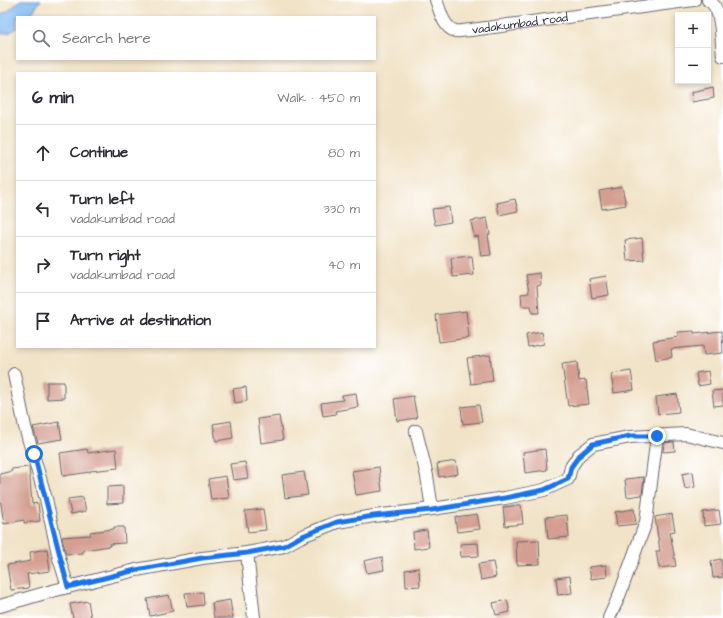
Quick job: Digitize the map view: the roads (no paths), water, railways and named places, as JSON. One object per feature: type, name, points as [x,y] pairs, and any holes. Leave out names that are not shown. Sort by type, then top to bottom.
[{"type":"street","name":"vadakumbad road","points":[[436,0],[448,27],[455,31],[694,0]]},
{"type":"street","points":[[708,0],[712,2],[719,14],[723,56]]},
{"type":"street","points":[[14,374],[25,427],[46,499],[68,587]]},
{"type":"street","points":[[416,431],[427,476],[432,510]]},
{"type":"street","points":[[0,606],[136,570],[202,558],[247,553],[284,546],[300,537],[337,522],[374,516],[432,510],[544,490],[568,479],[571,467],[575,461],[593,444],[630,436],[686,434],[723,443]]},
{"type":"street","points":[[609,618],[619,596],[646,522],[657,436]]},
{"type":"street","points":[[247,553],[254,618]]},
{"type":"water","points":[[21,0],[41,0],[30,16],[16,16],[16,29],[9,33],[0,34],[0,15],[8,11]]}]
